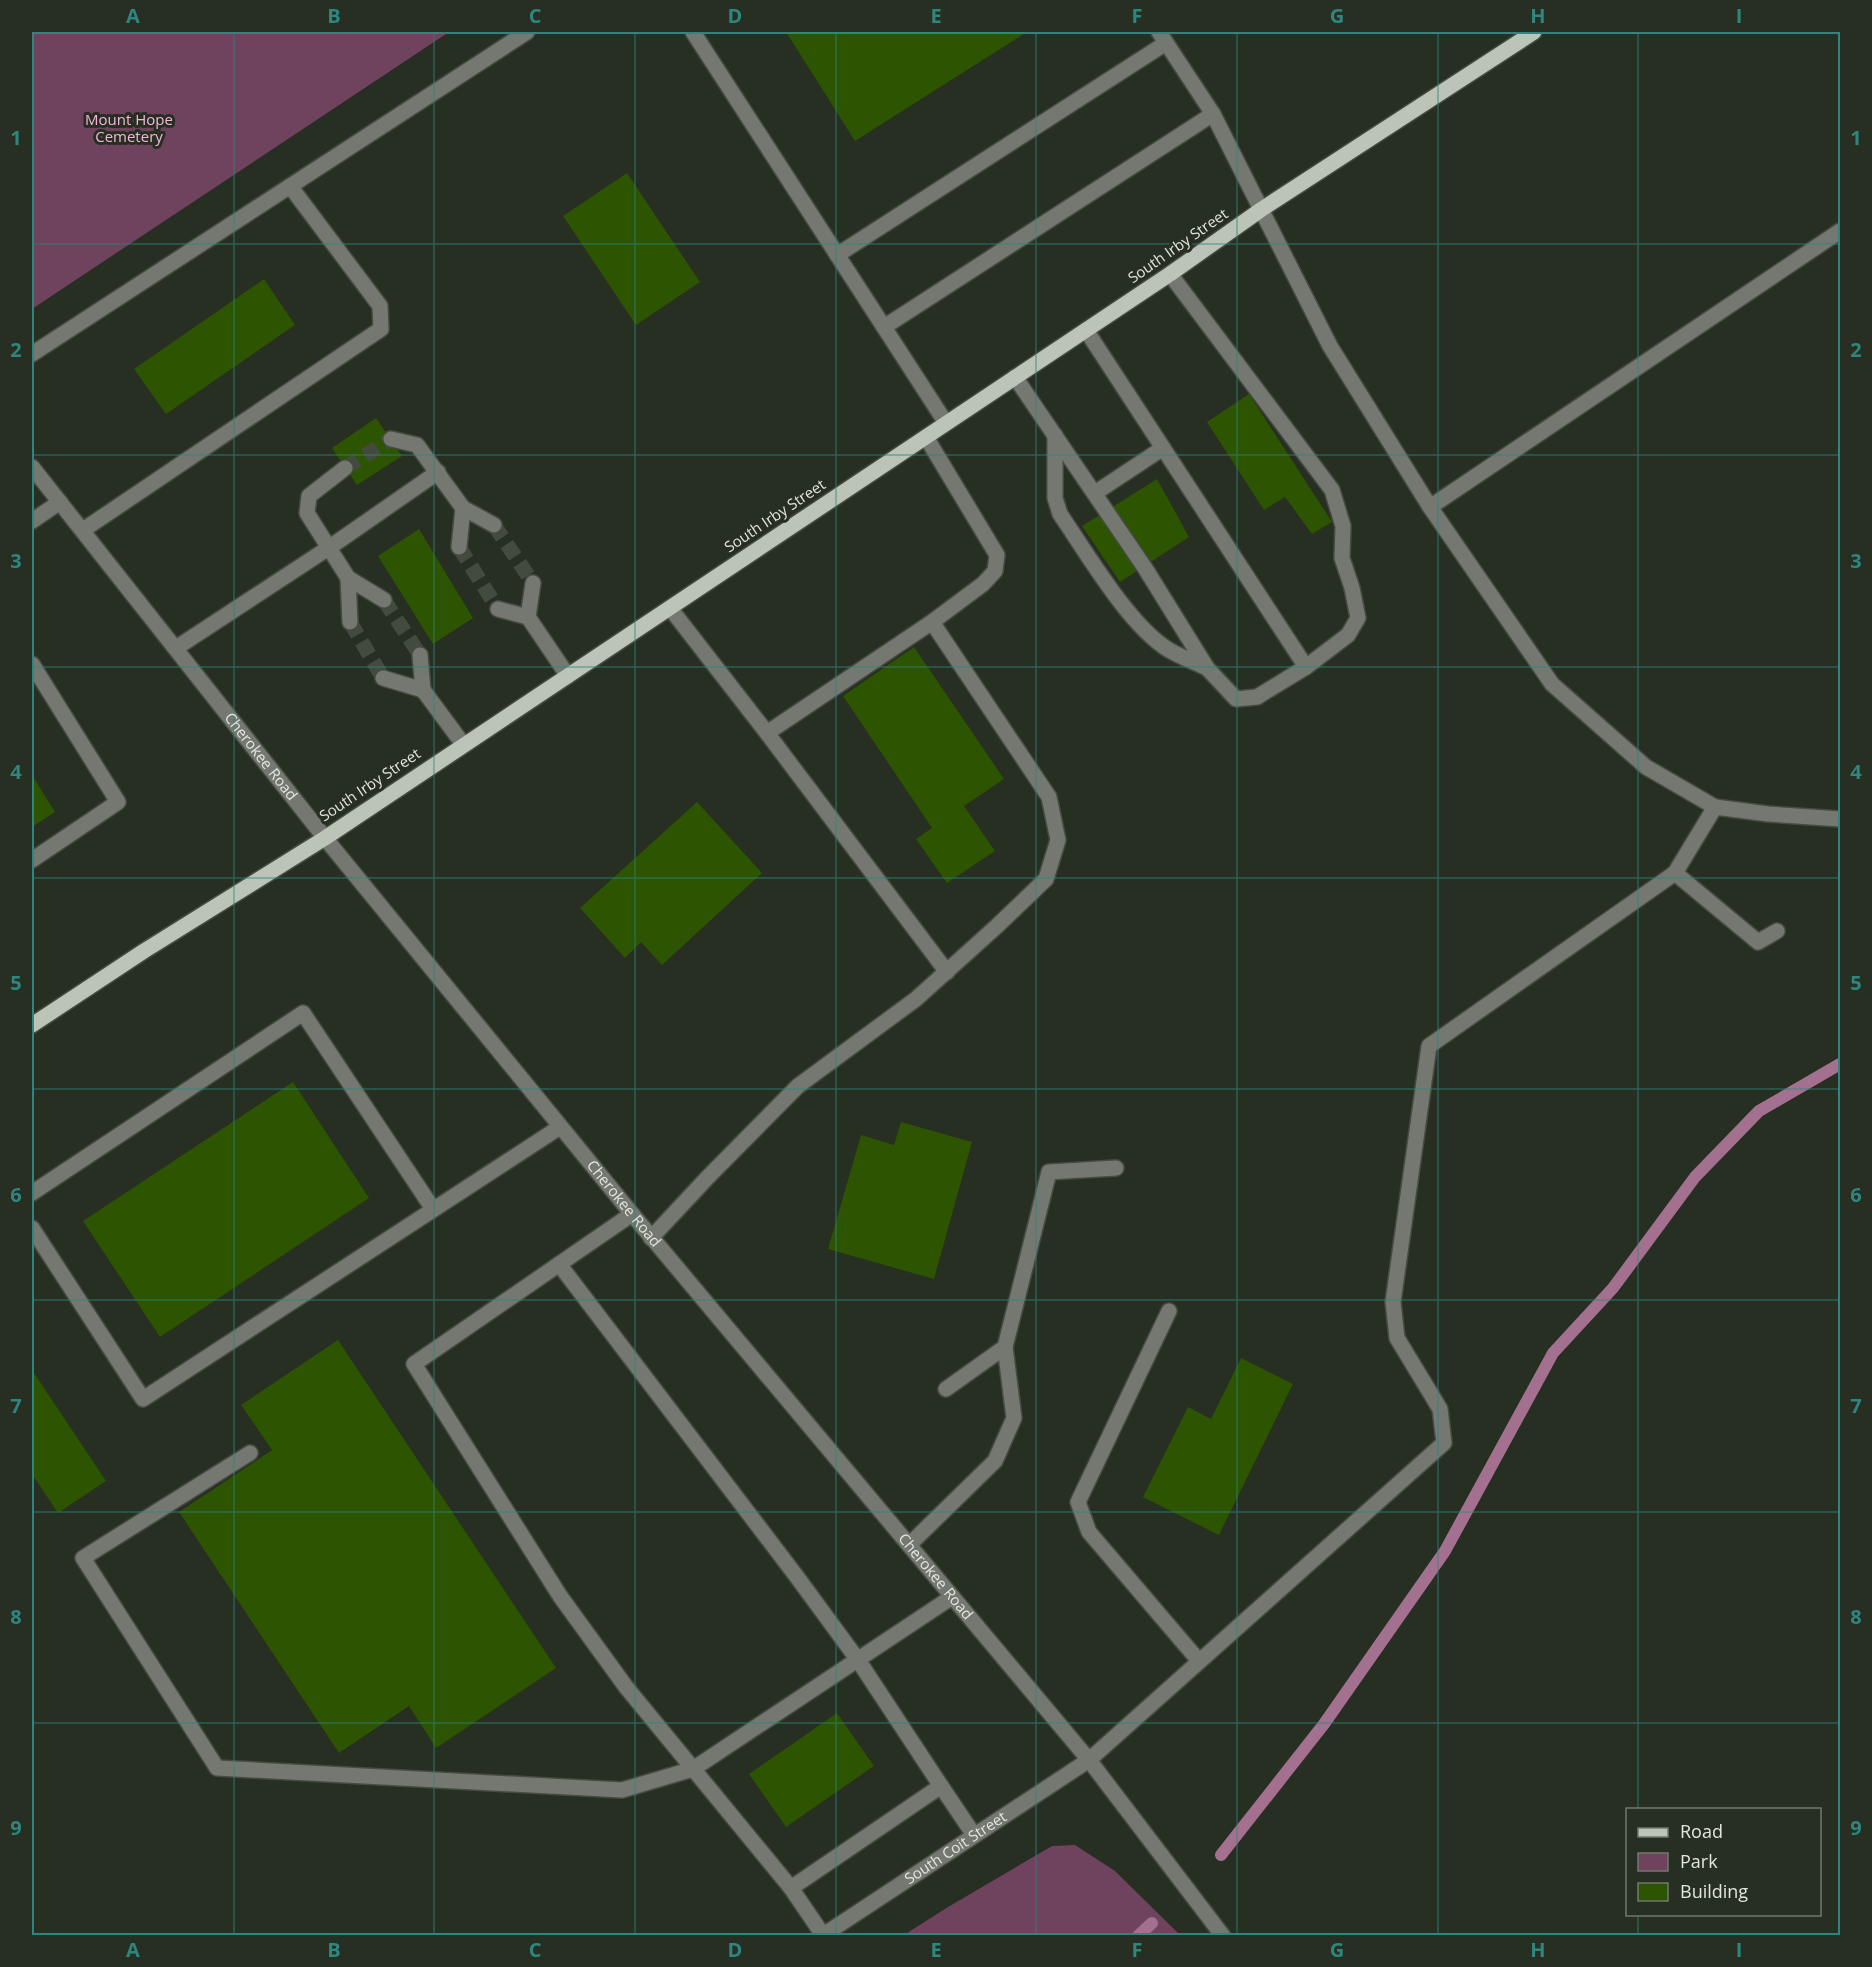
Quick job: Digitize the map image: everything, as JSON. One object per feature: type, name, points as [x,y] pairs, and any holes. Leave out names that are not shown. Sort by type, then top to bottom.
[{"type":"main road","name":"South Irby Street","points":[[32,1025],[325,837],[1170,274],[1262,209],[1534,32]]},
{"type":"street","points":[[32,354],[527,32]]},
{"type":"street","points":[[693,32],[946,423]]},
{"type":"street","points":[[837,255],[1163,37],[1213,114],[1330,346],[1430,507],[1552,684],[1646,767],[1715,807],[1768,814],[1840,819]]},
{"type":"street","points":[[884,327],[1213,114]]},
{"type":"street","points":[[83,530],[381,329],[380,306],[290,186]]},
{"type":"street","points":[[1430,507],[1840,231]]},
{"type":"street","points":[[1015,377],[1145,568],[1207,668],[1236,699],[1257,697],[1306,667],[1348,635],[1358,618],[1352,588],[1342,558],[1343,526],[1332,490],[1170,274]]},
{"type":"street","points":[[1086,330],[1306,667]]},
{"type":"street","points":[[1055,435],[1055,498],[1060,514],[1123,604],[1149,634],[1169,650],[1207,668]]},
{"type":"street","points":[[767,733],[932,622],[983,584],[995,571],[997,555],[926,437]]},
{"type":"street","points":[[391,439],[417,445],[463,508],[494,525]]},
{"type":"street","points":[[1095,493],[1163,448]]},
{"type":"street","name":"Cherokee Road","points":[[32,467],[325,837],[560,1127],[1089,1760],[1223,1935]]},
{"type":"street","points":[[345,468],[309,496],[307,513],[348,578],[350,621]]},
{"type":"street","points":[[176,648],[330,547],[438,472]]},
{"type":"street","points":[[32,521],[60,502]]},
{"type":"street","points":[[459,546],[463,508]]},
{"type":"street","points":[[348,578],[384,600]]},
{"type":"street","points":[[528,617],[533,583]]},
{"type":"street","points":[[670,608],[947,972]]},
{"type":"street","points":[[498,609],[528,617],[568,676]]},
{"type":"street","points":[[651,1238],[798,1086],[916,999],[998,926],[1046,879],[1058,840],[1049,797],[932,622]]},
{"type":"street","points":[[420,655],[423,690],[463,744]]},
{"type":"street","points":[[32,664],[118,802],[32,860]]},
{"type":"street","points":[[384,678],[423,690]]},
{"type":"street","points":[[1715,807],[1675,873],[1758,942],[1777,931]]},
{"type":"street","name":"South Coit Street","points":[[822,1935],[1089,1760],[1444,1443],[1440,1409],[1397,1338],[1393,1302],[1429,1046],[1675,873]]},
{"type":"street","points":[[32,1193],[303,1013],[433,1209]]},
{"type":"street","points":[[32,1228],[142,1399],[560,1127]]},
{"type":"street","points":[[909,1545],[995,1461],[1014,1418],[1005,1347],[1049,1172],[1116,1168]]},
{"type":"street","points":[[632,1214],[414,1364],[560,1596],[626,1687],[791,1888],[822,1935]]},
{"type":"street","points":[[559,1264],[858,1660],[974,1835]]},
{"type":"street","points":[[1169,1311],[1078,1502],[1089,1532],[1199,1661]]},
{"type":"street","points":[[946,1389],[1005,1347]]},
{"type":"street","points":[[250,1452],[83,1558],[217,1768],[622,1790],[693,1769],[952,1597]]},
{"type":"street","points":[[791,1888],[941,1786]]},
{"type":"green space","name":"Mount Hope Cemetery","points":[[32,32],[449,32],[32,309]]},
{"type":"green space","points":[[1075,1845],[1115,1871],[1180,1935],[904,1935],[1052,1846]]},
{"type":"building","points":[[786,32],[1027,32],[855,141]]},
{"type":"building","points":[[627,173],[700,282],[636,325],[563,216]]},
{"type":"building","points":[[264,279],[295,325],[166,414],[134,369]]},
{"type":"building","points":[[1249,394],[1332,522],[1312,534],[1285,497],[1264,510],[1207,422]]},
{"type":"building","points":[[376,418],[402,456],[357,485],[332,448]]},
{"type":"building","points":[[1157,479],[1189,537],[1120,582],[1082,526]]},
{"type":"building","points":[[419,529],[473,618],[433,644],[378,556]]},
{"type":"building","points":[[914,647],[1004,779],[964,806],[995,851],[947,883],[916,839],[932,828],[843,696]]},
{"type":"building","points":[[32,775],[55,812],[32,827]]},
{"type":"building","points":[[697,802],[762,873],[662,965],[641,942],[625,958],[580,908]]},
{"type":"building","points":[[293,1082],[369,1198],[160,1337],[83,1221]]},
{"type":"building","points":[[901,1122],[972,1142],[934,1279],[828,1249],[861,1135],[894,1145]]},
{"type":"building","points":[[338,1340],[556,1668],[436,1748],[409,1706],[339,1753],[179,1512],[272,1450],[241,1405]]},
{"type":"building","points":[[1241,1358],[1293,1384],[1219,1535],[1143,1497],[1188,1407],[1211,1419]]},
{"type":"building","points":[[32,1370],[106,1481],[58,1513],[32,1474]]},
{"type":"building","points":[[837,1713],[874,1766],[786,1827],[749,1774]]},
{"type":"waterway","points":[[1221,1855],[1324,1724],[1445,1551],[1553,1353],[1613,1288],[1695,1177],[1759,1111],[1840,1064]]},
{"type":"waterway","points":[[1138,1936],[1152,1923]]},
{"type":"tunnel","points":[[345,468],[391,439]]},
{"type":"tunnel","points":[[494,525],[533,583]]},
{"type":"tunnel","points":[[459,547],[498,609]]},
{"type":"tunnel","points":[[384,600],[420,655]]},
{"type":"tunnel","points":[[350,622],[383,678]]}]
